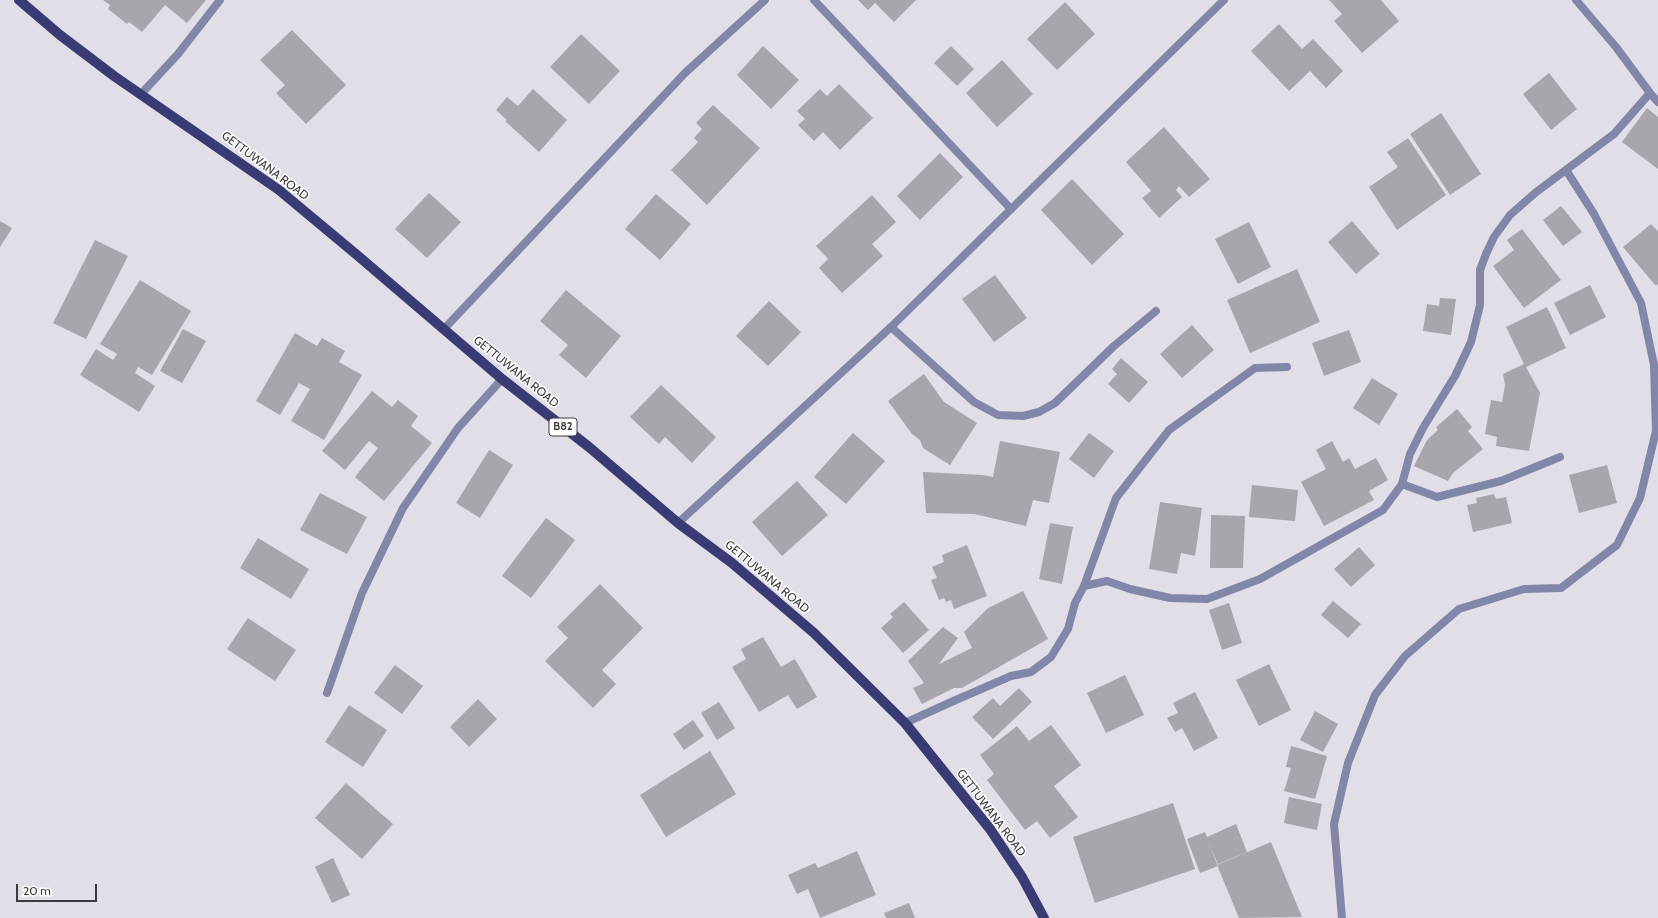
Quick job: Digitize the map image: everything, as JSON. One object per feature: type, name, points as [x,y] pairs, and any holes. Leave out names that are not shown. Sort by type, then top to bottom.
[{"type":"main road","name":"GETTUWANA ROAD","points":[[19,0],[60,35],[141,94],[265,180],[357,255],[502,379],[589,447],[678,523],[732,563],[814,633],[905,723],[990,829],[1022,877],[1044,918]]},
{"type":"street","points":[[141,94],[178,54],[220,0]]},
{"type":"street","points":[[444,329],[685,73],[765,0]]},
{"type":"street","points":[[814,0],[1011,209]]},
{"type":"street","points":[[678,523],[891,327],[1224,0]]},
{"type":"street","points":[[1576,0],[1616,47],[1658,102]]},
{"type":"street","points":[[1084,586],[1107,581],[1130,589],[1170,598],[1207,599],[1260,579],[1383,510],[1402,484],[1410,454],[1423,428],[1455,376],[1471,342],[1480,305],[1480,270],[1486,254],[1510,215],[1614,134],[1650,93]]},
{"type":"street","points":[[1342,918],[1334,824],[1348,763],[1375,695],[1406,656],[1459,609],[1524,589],[1561,588],[1616,545],[1640,498],[1656,431],[1654,365],[1641,303],[1594,214],[1566,170]]},
{"type":"street","points":[[891,327],[974,402],[998,415],[1023,416],[1039,412],[1055,403],[1114,346],[1156,311]]},
{"type":"street","points":[[905,723],[1011,676],[1031,672],[1051,657],[1068,629],[1075,603],[1084,586],[1116,498],[1169,430],[1255,368],[1287,367]]},
{"type":"street","points":[[327,693],[362,593],[402,508],[458,428],[502,379]]},
{"type":"street","points":[[1402,484],[1437,497],[1501,481],[1560,457]]},
{"type":"building","points":[[103,0],[206,0],[187,23],[165,5],[142,32],[129,22],[127,24],[108,9],[110,5]]},
{"type":"building","points":[[858,0],[916,0],[894,22],[875,3],[868,10]]},
{"type":"building","points":[[1329,0],[1381,0],[1399,21],[1362,53],[1334,21],[1342,14]]},
{"type":"building","points":[[1065,2],[1095,34],[1057,70],[1027,39]]},
{"type":"building","points":[[1279,24],[1302,49],[1313,39],[1343,71],[1326,88],[1310,71],[1289,91],[1251,51]]},
{"type":"building","points":[[292,30],[346,85],[306,124],[276,93],[285,85],[260,60]]},
{"type":"building","points":[[581,34],[620,71],[589,104],[550,67]]},
{"type":"building","points":[[763,46],[799,80],[771,109],[737,75]]},
{"type":"building","points":[[951,46],[974,69],[957,86],[934,63]]},
{"type":"building","points":[[1002,60],[1033,94],[997,127],[966,93]]},
{"type":"building","points":[[1549,73],[1577,109],[1551,130],[1523,94]]},
{"type":"building","points":[[839,84],[873,118],[840,150],[823,132],[814,141],[798,125],[805,119],[797,111],[820,89],[827,96]]},
{"type":"building","points":[[533,89],[567,120],[539,152],[505,121],[507,120],[496,110],[507,97],[518,106]]},
{"type":"building","points":[[713,105],[760,148],[707,205],[671,170],[698,142],[694,138],[702,129],[696,123]]},
{"type":"building","points":[[1647,108],[1658,117],[1658,169],[1622,142]]},
{"type":"building","points":[[1441,113],[1481,174],[1450,195],[1410,134]]},
{"type":"building","points":[[1164,127],[1210,179],[1189,197],[1179,186],[1176,190],[1182,197],[1159,218],[1142,198],[1151,191],[1126,162]]},
{"type":"building","points":[[1408,138],[1446,195],[1397,230],[1369,187],[1398,167],[1387,152]]},
{"type":"building","points":[[940,153],[963,177],[920,220],[897,196]]},
{"type":"building","points":[[1072,179],[1124,234],[1092,265],[1041,210]]},
{"type":"building","points":[[429,193],[461,222],[427,258],[395,229]]},
{"type":"building","points":[[656,194],[691,224],[660,260],[625,229]]},
{"type":"building","points":[[872,195],[896,222],[872,244],[883,256],[842,293],[819,268],[828,259],[816,246]]},
{"type":"building","points":[[1561,206],[1582,232],[1563,246],[1543,220]]},
{"type":"building","points":[[0,221],[12,228],[0,247]]},
{"type":"building","points":[[1352,221],[1380,254],[1356,274],[1328,242]]},
{"type":"building","points":[[1249,222],[1271,267],[1238,284],[1215,239]]},
{"type":"building","points":[[1651,224],[1658,231],[1658,284],[1656,286],[1623,247]]},
{"type":"building","points":[[1522,229],[1561,280],[1524,308],[1493,266],[1514,250],[1507,240]]},
{"type":"building","points":[[95,240],[128,256],[86,339],[53,323]]},
{"type":"building","points":[[1297,269],[1320,322],[1250,353],[1227,300]]},
{"type":"building","points":[[995,275],[1027,318],[994,342],[962,299]]},
{"type":"building","points":[[140,280],[191,311],[152,375],[138,367],[135,373],[155,386],[139,412],[80,375],[96,349],[113,360],[117,354],[100,344]]},
{"type":"building","points":[[1590,285],[1606,317],[1570,335],[1554,303]]},
{"type":"building","points":[[566,290],[621,336],[586,378],[559,355],[568,345],[540,321]]},
{"type":"building","points":[[1440,298],[1456,299],[1451,335],[1423,331],[1427,304],[1439,306]]},
{"type":"building","points":[[769,301],[801,332],[768,366],[736,336]]},
{"type":"building","points":[[1547,307],[1566,348],[1526,367],[1540,393],[1529,451],[1496,446],[1497,437],[1485,434],[1491,400],[1502,402],[1505,385],[1503,374],[1524,364],[1506,327]]},
{"type":"building","points":[[1192,325],[1214,350],[1182,378],[1160,354]]},
{"type":"building","points":[[183,329],[206,341],[182,383],[160,371]]},
{"type":"building","points":[[1349,330],[1361,362],[1324,376],[1312,343]]},
{"type":"building","points":[[295,333],[317,346],[322,338],[345,351],[339,362],[362,375],[324,440],[291,421],[310,389],[299,383],[280,415],[256,401]]},
{"type":"building","points":[[1121,358],[1148,382],[1129,403],[1108,384],[1117,374],[1112,369]]},
{"type":"building","points":[[924,374],[944,402],[977,423],[950,465],[923,448],[920,440],[912,434],[888,401]]},
{"type":"building","points":[[1372,378],[1398,394],[1379,425],[1353,408]]},
{"type":"building","points":[[661,385],[716,437],[692,463],[665,437],[659,444],[630,417]]},
{"type":"building","points":[[372,391],[392,407],[398,400],[418,416],[411,426],[432,443],[384,501],[355,477],[378,448],[369,441],[345,470],[322,451]]},
{"type":"building","points":[[1457,409],[1472,427],[1468,431],[1483,449],[1453,473],[1448,481],[1414,466],[1427,440],[1438,430],[1436,427]]},
{"type":"building","points":[[853,433],[885,461],[846,504],[814,477]]},
{"type":"building","points":[[1089,433],[1114,451],[1094,478],[1069,459]]},
{"type":"building","points":[[1000,441],[1060,452],[1049,503],[1033,500],[1026,526],[974,514],[926,513],[923,472],[983,475],[993,477]]},
{"type":"building","points":[[1332,441],[1343,462],[1349,458],[1355,469],[1376,458],[1388,480],[1369,491],[1374,500],[1324,526],[1301,482],[1326,469],[1316,450]]},
{"type":"building","points":[[489,450],[513,465],[480,518],[456,503]]},
{"type":"building","points":[[1607,465],[1617,503],[1579,513],[1569,475]]},
{"type":"building","points":[[797,481],[828,515],[782,556],[752,522]]},
{"type":"building","points":[[1252,485],[1298,490],[1295,521],[1249,517]]},
{"type":"building","points":[[320,493],[367,517],[347,554],[300,530]]},
{"type":"building","points":[[1494,494],[1496,499],[1506,497],[1512,523],[1473,532],[1467,505],[1477,503],[1476,498]]},
{"type":"building","points":[[1160,502],[1202,508],[1195,556],[1181,553],[1177,574],[1149,569]]},
{"type":"building","points":[[1211,515],[1245,516],[1243,568],[1210,568]]},
{"type":"building","points":[[546,518],[575,540],[531,598],[502,576]]},
{"type":"building","points":[[1050,523],[1073,527],[1062,584],[1039,579]]},
{"type":"building","points":[[258,538],[309,569],[291,599],[240,568]]},
{"type":"building","points":[[967,545],[987,596],[954,609],[951,600],[946,602],[944,598],[939,600],[931,580],[937,578],[932,567],[944,562],[942,555]]},
{"type":"building","points":[[1359,547],[1375,565],[1351,587],[1334,569]]},
{"type":"building","points":[[600,584],[643,628],[602,670],[616,684],[593,708],[545,661],[568,638],[557,627]]},
{"type":"building","points":[[1023,591],[1048,639],[962,688],[954,688],[922,704],[913,688],[924,683],[908,661],[943,627],[958,638],[939,664],[972,648],[964,632],[988,608]]},
{"type":"building","points":[[1333,601],[1361,624],[1348,638],[1321,615]]},
{"type":"building","points":[[904,602],[929,630],[903,653],[881,628],[893,617],[890,614]]},
{"type":"building","points":[[1229,603],[1242,643],[1222,650],[1209,610]]},
{"type":"building","points":[[248,618],[296,650],[275,681],[227,649]]},
{"type":"building","points":[[763,637],[781,667],[795,659],[817,697],[797,709],[788,695],[759,712],[732,667],[746,659],[741,649]]},
{"type":"building","points":[[1269,664],[1291,710],[1259,726],[1236,680]]},
{"type":"building","points":[[395,665],[423,686],[402,714],[374,693]]},
{"type":"building","points":[[1125,675],[1144,715],[1106,733],[1087,693]]},
{"type":"building","points":[[1019,688],[1032,702],[993,739],[972,717],[993,698],[1000,706]]},
{"type":"building","points":[[1195,692],[1218,738],[1194,751],[1182,728],[1175,732],[1167,718],[1178,713],[1173,703]]},
{"type":"building","points":[[478,699],[497,719],[469,747],[450,727]]},
{"type":"building","points":[[719,702],[735,728],[717,740],[701,713]]},
{"type":"building","points":[[349,705],[387,730],[363,767],[325,742]]},
{"type":"building","points":[[1315,711],[1338,724],[1323,752],[1300,740]]},
{"type":"building","points":[[693,720],[704,736],[684,750],[673,734]]},
{"type":"building","points":[[1051,725],[1081,765],[1054,786],[1078,817],[1050,838],[1037,821],[1025,830],[987,780],[994,774],[980,755],[1017,726],[1029,741]]},
{"type":"building","points":[[1291,746],[1327,756],[1315,799],[1284,791],[1291,768],[1286,767]]},
{"type":"building","points":[[710,751],[736,794],[666,837],[640,795]]},
{"type":"building","points":[[346,783],[393,824],[362,859],[315,818]]},
{"type":"building","points":[[1289,797],[1322,804],[1317,830],[1284,823]]},
{"type":"building","points":[[1173,803],[1195,869],[1095,903],[1073,837]]},
{"type":"building","points":[[1236,824],[1247,852],[1218,864],[1208,842],[1218,866],[1200,873],[1187,839],[1205,832],[1207,837]]},
{"type":"building","points":[[1271,842],[1302,917],[1239,918],[1217,865]]},
{"type":"building","points":[[857,851],[876,895],[820,918],[808,889],[797,894],[788,875],[815,863],[818,868]]},
{"type":"building","points":[[333,858],[350,895],[332,903],[315,867]]},
{"type":"building","points":[[909,903],[915,918],[886,918],[884,913]]}]
